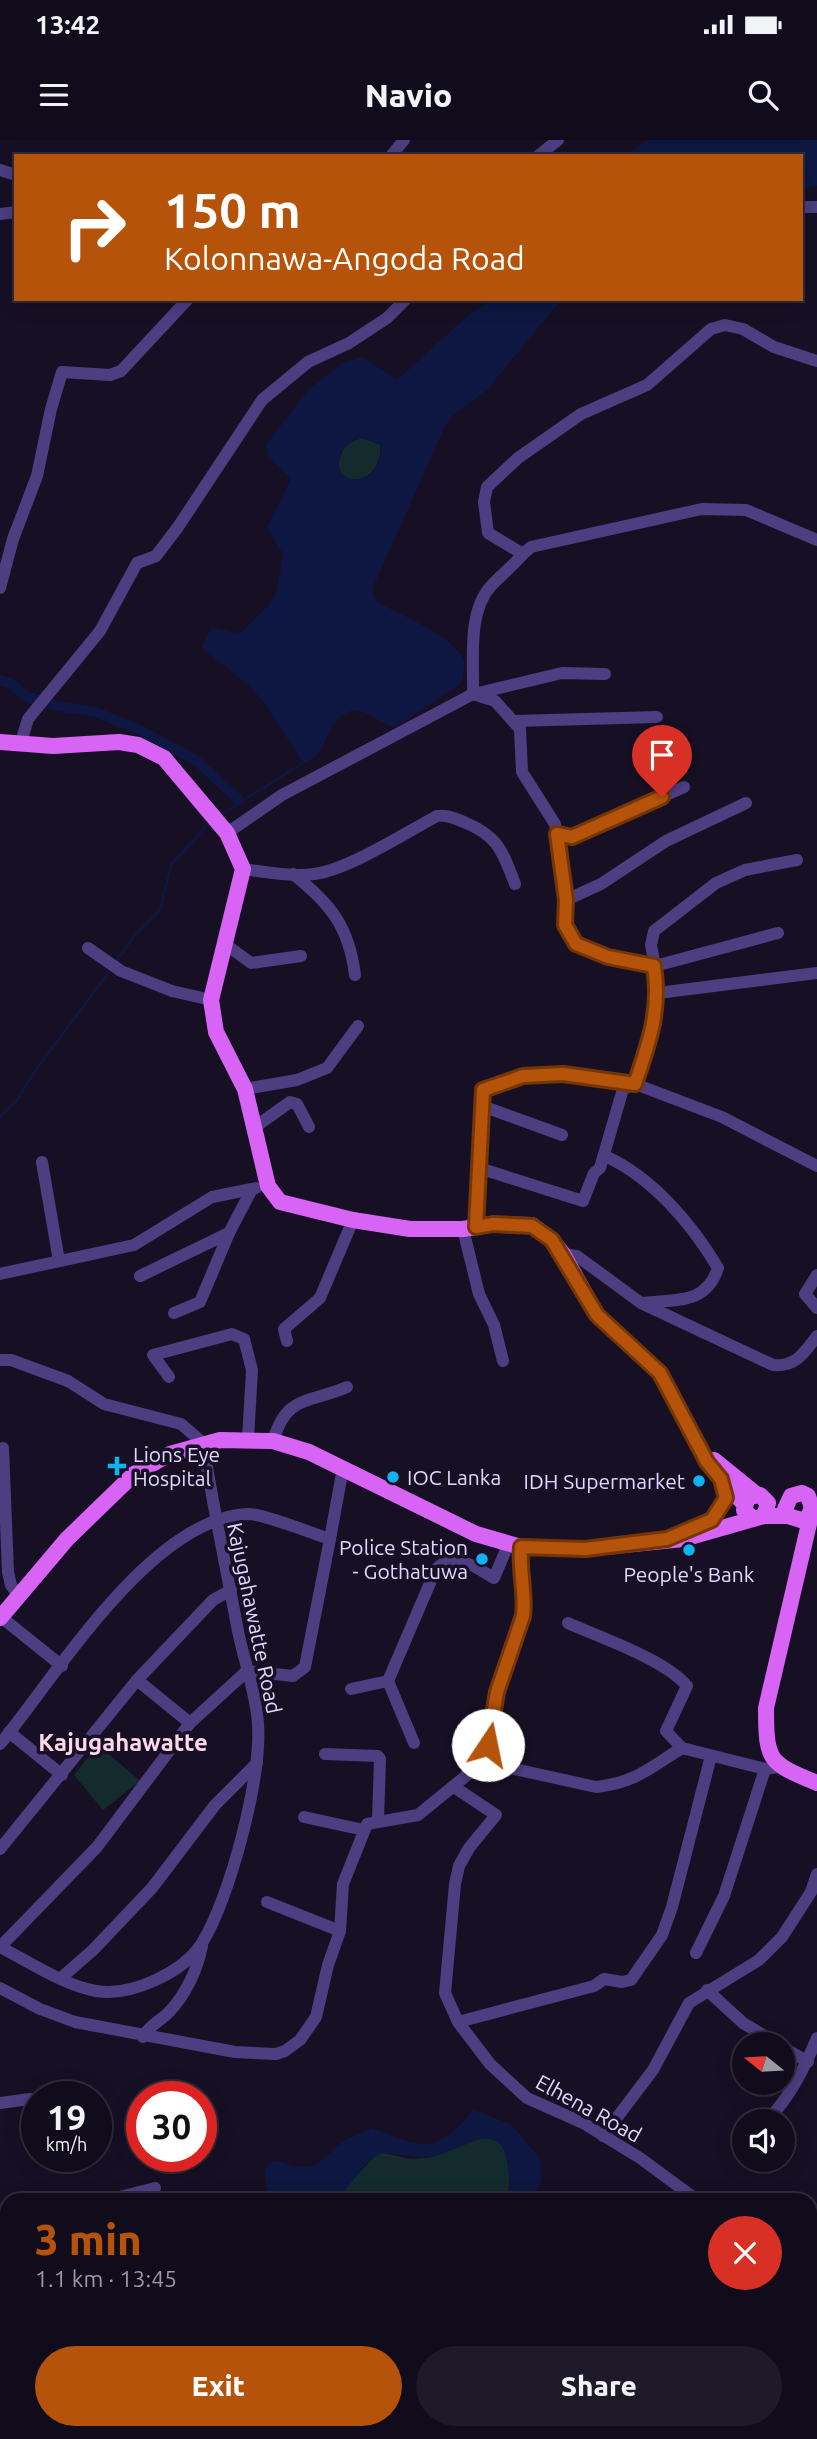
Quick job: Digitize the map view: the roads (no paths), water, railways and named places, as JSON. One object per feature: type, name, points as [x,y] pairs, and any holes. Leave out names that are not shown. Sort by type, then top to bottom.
[{"type":"main road","points":[[0,742],[20,745],[99,741],[138,745],[164,758],[219,822],[243,869],[211,1000],[216,1032],[244,1089],[255,1127],[260,1187],[287,1205],[410,1229],[469,1228],[493,1224],[532,1226],[552,1240],[563,1254],[597,1315],[660,1373],[707,1462],[721,1479],[754,1506],[801,1520],[814,1508]]},
{"type":"main road","points":[[1,1618],[67,1539],[134,1474],[170,1454],[203,1443],[248,1439],[273,1441],[343,1468],[476,1534],[515,1546],[585,1549],[683,1539],[754,1506]]},
{"type":"main road","points":[[702,1449],[754,1506]]},
{"type":"main road","points":[[712,1520],[726,1498],[721,1479]]},
{"type":"main road","points":[[667,1539],[754,1506],[803,1494]]},
{"type":"main road","points":[[803,1494],[812,1502],[814,1508],[766,1709],[766,1739],[771,1768],[817,1783]]},
{"type":"main road","points":[[803,1494],[785,1509],[791,1517],[803,1550]]},
{"type":"street","points":[[393,154],[404,140]]},
{"type":"street","points":[[540,154],[558,140]]},
{"type":"street","points":[[0,588],[7,538],[37,476],[62,372],[110,375],[121,372],[186,301]]},
{"type":"street","points":[[20,745],[28,719],[100,631],[138,563],[156,556],[178,527],[262,400],[308,362],[349,343],[387,318],[404,301]]},
{"type":"street","points":[[523,554],[488,533],[484,502],[487,486],[519,458],[581,414],[647,385],[711,329],[725,325],[743,329],[774,347],[817,361]]},
{"type":"street","points":[[474,694],[479,607],[491,586],[531,547],[702,509],[746,510],[817,540]]},
{"type":"street","points":[[219,822],[282,795],[474,694],[562,673],[605,674]]},
{"type":"street","points":[[474,694],[495,701],[520,729],[522,772],[555,824],[566,900],[565,925],[576,944],[608,957],[654,966],[778,933]]},
{"type":"street","points":[[515,721],[657,717]]},
{"type":"street","points":[[557,834],[572,837],[684,787]]},
{"type":"street","points":[[566,900],[601,884],[666,841],[746,803]]},
{"type":"street","points":[[243,869],[293,874],[314,874],[334,869],[437,816],[447,815],[487,831],[502,850],[515,884]]},
{"type":"street","points":[[479,1168],[583,1201],[594,1173],[600,1168],[605,1156],[623,1089],[635,1084],[655,1024],[658,993],[651,946],[654,931],[716,883],[745,870],[796,860]]},
{"type":"street","points":[[293,874],[315,892],[342,924],[351,946],[355,975]]},
{"type":"street","points":[[225,944],[251,964],[301,956]]},
{"type":"street","points":[[88,948],[121,971],[172,991],[211,1000]]},
{"type":"street","points":[[658,993],[817,973]]},
{"type":"street","points":[[244,1089],[298,1080],[327,1068],[358,1026]]},
{"type":"street","points":[[503,1361],[494,1325],[479,1294],[469,1228],[479,1168],[483,1090],[523,1076],[563,1074],[635,1084],[722,1117],[817,1166]]},
{"type":"street","points":[[255,1127],[290,1102],[297,1104],[309,1127]]},
{"type":"street","points":[[482,1106],[562,1135]]},
{"type":"street","points":[[605,1156],[626,1166],[665,1199],[706,1247],[719,1268],[713,1283],[698,1297],[641,1303]]},
{"type":"street","points":[[42,1162],[59,1261]]},
{"type":"street","points":[[174,1312],[200,1302],[229,1233],[260,1187]]},
{"type":"street","points":[[0,1274],[134,1245],[212,1197],[260,1187]]},
{"type":"street","points":[[287,1341],[284,1329],[320,1297],[353,1220]]},
{"type":"street","points":[[140,1276],[229,1233]]},
{"type":"street","points":[[563,1254],[578,1256],[641,1303],[773,1365],[785,1366],[798,1360],[817,1336]]},
{"type":"street","points":[[817,1275],[805,1294],[817,1308]]},
{"type":"street","points":[[169,1377],[153,1355],[232,1334],[244,1339],[252,1370],[248,1439]]},
{"type":"street","points":[[0,1360],[11,1360],[68,1381],[104,1404],[181,1424],[203,1443]]},
{"type":"street","points":[[273,1441],[280,1418],[297,1402],[320,1399],[347,1387]]},
{"type":"street","name":"Kajugahawatte Road","points":[[0,1947],[61,1978],[97,1992],[128,1990],[184,1964],[202,1942],[219,1904],[242,1836],[257,1763],[258,1723],[215,1522],[203,1443]]},
{"type":"street","points":[[3,1448],[8,1572],[11,1585],[18,1595]]},
{"type":"street","points":[[0,1947],[97,1847],[190,1723],[247,1671],[293,1676],[305,1667],[343,1468]]},
{"type":"street","points":[[0,1744],[133,1577],[173,1544],[215,1522],[249,1514],[330,1539]]},
{"type":"street","points":[[414,1743],[388,1681],[436,1569],[445,1560],[452,1559],[472,1565],[494,1578],[515,1546]]},
{"type":"street","points":[[0,1987],[40,2009],[75,2022],[143,2037],[234,2052],[276,2054],[300,2040],[316,2017],[328,1965],[340,1931],[343,1884],[367,1824],[418,1815],[484,1762],[497,1692],[525,1604],[515,1546]]},
{"type":"street","points":[[0,1849],[137,1679],[213,1600],[231,1590]]},
{"type":"street","points":[[1,1618],[62,1666]]},
{"type":"street","points":[[568,1623],[681,1679],[687,1686],[666,1731],[682,1748],[771,1768],[724,1896],[696,1953]]},
{"type":"street","points":[[137,1679],[190,1723]]},
{"type":"street","points":[[351,1689],[388,1681]]},
{"type":"street","points":[[9,1732],[62,1775]]},
{"type":"street","points":[[484,1762],[597,1787],[615,1785],[645,1775],[682,1748]]},
{"type":"street","points":[[325,1754],[378,1756],[378,1820]]},
{"type":"street","points":[[458,2022],[594,1986],[604,1979],[622,1982],[631,1980],[662,1935],[673,1907],[711,1756]]},
{"type":"street","points":[[61,1978],[152,1888],[215,1805],[257,1763]]},
{"type":"street","name":"Elhena Road","points":[[454,1787],[496,1815],[464,1857],[455,1884],[445,1993],[458,2022],[490,2064],[527,2098],[603,2136],[687,2193]]},
{"type":"street","points":[[304,1818],[364,1830]]},
{"type":"street","points":[[603,2136],[653,2070],[690,2003],[759,1960],[782,1937],[811,1892],[817,1874]]},
{"type":"street","points":[[267,1902],[340,1931]]},
{"type":"street","points":[[143,2037],[150,2025],[170,2012],[187,1986],[202,1942]]},
{"type":"street","points":[[707,1990],[712,1998],[758,2032]]},
{"type":"street","points":[[778,2109],[807,2062],[817,2038]]},
{"type":"street","points":[[795,2055],[807,2062]]},
{"type":"street","points":[[0,2103],[21,2100]]},
{"type":"street","points":[[135,2193],[155,2188]]},
{"type":"water","points":[[648,140],[817,140],[817,186],[803,189],[803,154],[627,154]]},
{"type":"water","points":[[496,301],[560,301],[487,390],[453,415],[445,426],[374,585],[373,595],[377,602],[426,627],[459,652],[464,661],[462,683],[396,727],[361,711],[348,712],[334,723],[317,755],[303,763],[264,702],[246,683],[201,647],[212,627],[235,633],[243,631],[268,606],[277,592],[283,554],[267,528],[291,479],[267,454],[266,445],[307,391],[341,364],[363,357],[397,380],[473,311]],"holes":[[[363,438],[380,445],[379,459],[374,470],[357,479],[342,474],[339,466],[341,454],[349,443]]]},
{"type":"water","points":[[473,2110],[511,2124],[541,2160],[541,2182],[533,2193],[508,2193],[506,2157],[501,2145],[494,2140],[484,2139],[430,2157],[387,2153],[377,2155],[356,2176],[344,2193],[267,2193],[265,2173],[268,2164],[278,2161],[297,2167],[316,2165],[345,2140],[372,2128],[404,2140],[427,2144],[438,2141],[460,2125]]},
{"type":"waterway","points":[[0,680],[10,683],[26,696],[57,706],[95,712],[140,730],[197,761],[239,800]]},
{"type":"waterway","points":[[220,815],[303,763]]},
{"type":"waterway","points":[[116,962],[135,935],[160,910],[171,865],[209,823]]},
{"type":"waterway","points":[[0,1117],[17,1100],[35,1071],[112,968]]},
{"type":"place","name":"Lions Eye Hospital","points":[[117,1466]]},
{"type":"place","name":"IOC Lanka","points":[[393,1477]]},
{"type":"place","name":"IDH Supermarket","points":[[699,1481]]},
{"type":"place","name":"People's Bank","points":[[689,1550]]},
{"type":"place","name":"Police Station - Gothatuwa","points":[[482,1559]]},
{"type":"district","name":"Kajugahawatte","points":[[123,1742]]}]
